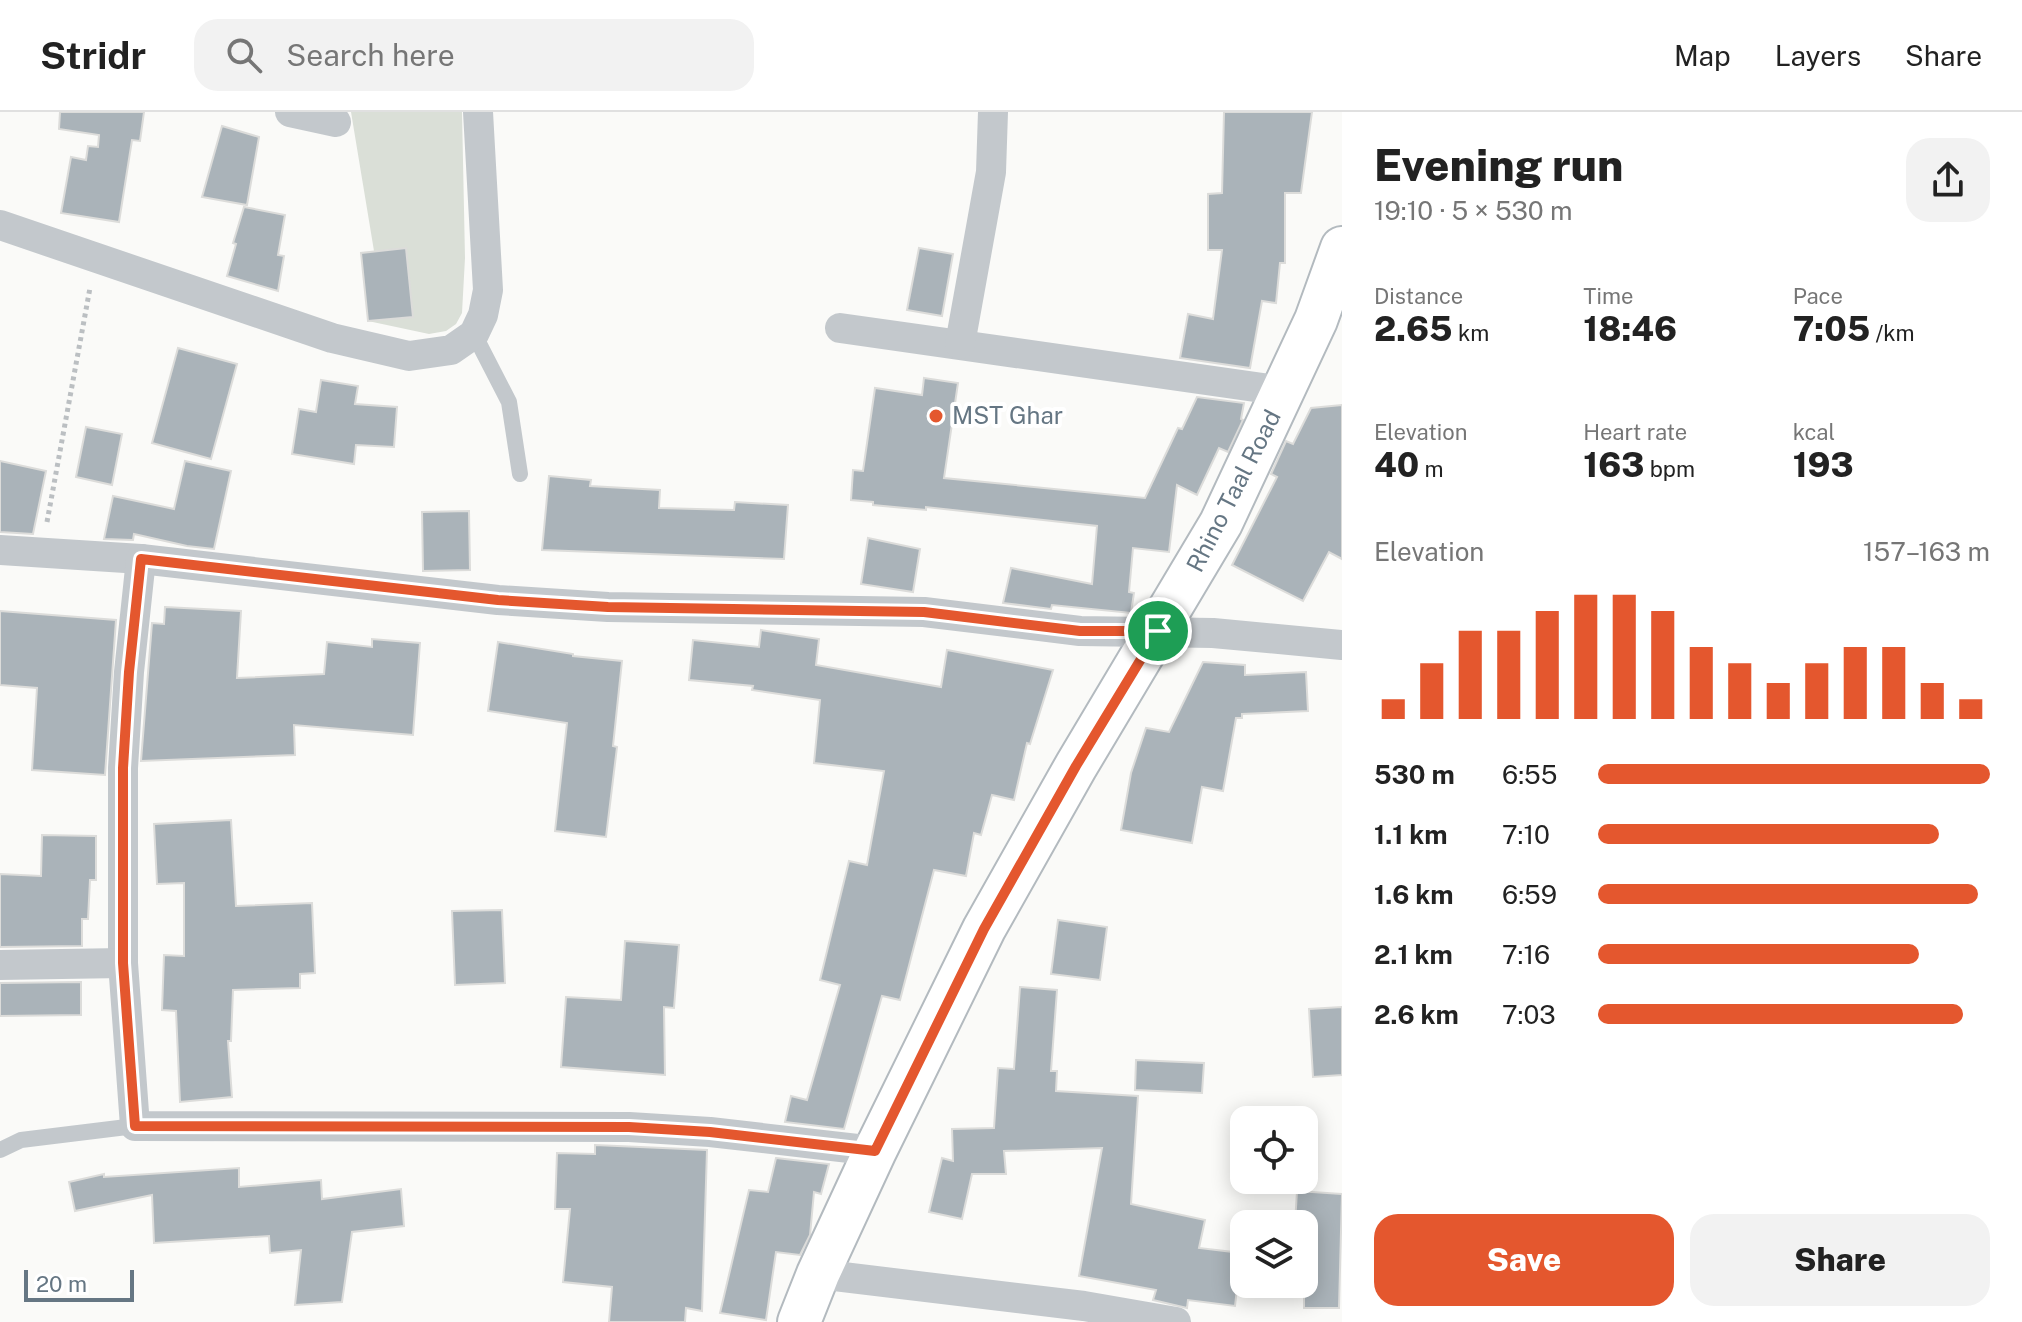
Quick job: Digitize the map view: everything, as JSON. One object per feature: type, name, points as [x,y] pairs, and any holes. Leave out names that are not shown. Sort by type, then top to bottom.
[{"type":"street","points":[[290,112],[336,122]]},
{"type":"street","points":[[0,225],[332,338],[409,356],[451,350],[474,334],[483,315],[488,290],[478,112]]},
{"type":"street","points":[[960,344],[991,172],[993,112]]},
{"type":"street","name":"Rhino Taal Road","points":[[799,1322],[875,1151],[984,929],[1076,766],[1221,523],[1316,320],[1342,248]]},
{"type":"street","points":[[840,328],[1284,391]]},
{"type":"street","points":[[0,550],[141,559],[498,600],[608,607],[924,612],[1080,631],[1213,633],[1342,645]]},
{"type":"street","points":[[141,559],[123,768],[123,963],[135,1126],[629,1127],[710,1132],[875,1151]]},
{"type":"street","points":[[0,965],[123,963]]},
{"type":"street","points":[[818,1274],[1084,1306],[1176,1322]]},
{"type":"lane","points":[[474,334],[509,402],[520,474]]},
{"type":"lane","points":[[0,1150],[21,1140],[135,1126]]},
{"type":"path","points":[[42,553],[96,259]]},
{"type":"shaded area","points":[[351,112],[462,112],[465,258],[462,313],[456,324],[446,331],[429,334],[368,321],[413,316],[406,248],[374,251]]},
{"type":"building","points":[[60,112],[144,112],[140,141],[132,140],[119,222],[61,213],[71,157],[86,160],[88,146],[98,147],[99,135],[59,129]]},
{"type":"building","points":[[1224,112],[1312,112],[1301,193],[1285,193],[1285,263],[1280,263],[1276,303],[1262,301],[1250,368],[1180,358],[1188,314],[1213,319],[1222,250],[1208,250],[1208,194],[1222,193]]},
{"type":"building","points":[[222,126],[259,137],[247,205],[202,197]]},
{"type":"building","points":[[244,207],[285,215],[278,255],[284,256],[278,291],[227,276]]},
{"type":"building","points":[[406,248],[413,317],[368,321],[361,253]]},
{"type":"building","points":[[919,248],[953,254],[942,316],[907,310]]},
{"type":"building","points":[[178,348],[237,364],[211,459],[152,443]]},
{"type":"building","points":[[924,378],[958,383],[944,478],[1145,498],[1178,428],[1182,429],[1197,397],[1244,403],[1243,420],[1228,452],[1219,448],[1197,495],[1177,485],[1169,552],[1133,548],[1129,592],[1134,593],[1131,613],[1003,603],[1011,568],[1092,584],[1097,526],[926,507],[926,510],[873,505],[873,502],[851,500],[853,470],[863,471],[875,388],[922,395]]},
{"type":"building","points":[[321,380],[358,386],[355,404],[397,407],[394,447],[356,445],[354,464],[292,454],[299,409],[316,412]]},
{"type":"building","points":[[1342,405],[1342,559],[1329,552],[1303,601],[1232,565],[1277,477],[1271,474],[1286,441],[1293,444],[1311,408]]},
{"type":"building","points":[[86,427],[122,434],[112,485],[76,477]]},
{"type":"building","points":[[0,461],[46,471],[33,534],[0,532]]},
{"type":"building","points":[[185,461],[231,471],[214,549],[134,534],[133,540],[104,539],[113,496],[174,509]]},
{"type":"building","points":[[549,476],[591,480],[590,486],[660,490],[659,508],[734,510],[735,502],[788,505],[784,559],[542,550]]},
{"type":"building","points":[[469,511],[470,570],[423,571],[422,512]]},
{"type":"building","points":[[868,538],[920,549],[913,592],[861,584]]},
{"type":"building","points":[[165,607],[241,611],[237,678],[324,674],[327,642],[372,647],[372,639],[420,643],[413,735],[294,725],[295,755],[141,761],[152,623],[164,624]]},
{"type":"building","points":[[0,611],[116,620],[105,775],[32,770],[37,688],[0,685]]},
{"type":"building","points":[[761,630],[819,639],[816,665],[941,687],[947,650],[1053,670],[1030,744],[1027,743],[1014,800],[992,795],[981,835],[974,833],[966,876],[934,870],[900,1000],[882,996],[844,1129],[785,1122],[791,1096],[807,1100],[840,985],[820,980],[849,861],[867,865],[884,771],[814,763],[820,700],[752,690],[753,686],[689,680],[693,640],[759,647]]},
{"type":"building","points":[[498,642],[573,656],[622,661],[613,746],[617,747],[606,837],[555,831],[567,723],[488,711]]},
{"type":"building","points":[[1203,662],[1245,665],[1245,675],[1306,672],[1308,711],[1242,714],[1242,718],[1236,718],[1223,791],[1202,787],[1192,843],[1121,830],[1131,773],[1146,728],[1169,732]]},
{"type":"building","points":[[231,820],[236,906],[312,903],[315,973],[300,974],[300,988],[233,990],[231,1041],[228,1041],[232,1097],[180,1102],[176,1011],[162,1010],[164,955],[184,956],[184,883],[157,884],[154,824]]},
{"type":"building","points":[[42,835],[96,836],[96,880],[90,880],[88,919],[82,919],[82,946],[0,947],[0,874],[41,876]]},
{"type":"building","points":[[502,910],[505,983],[455,985],[452,911]]},
{"type":"building","points":[[1058,920],[1107,927],[1100,980],[1051,974]]},
{"type":"building","points":[[625,941],[679,945],[674,1008],[664,1007],[665,1075],[561,1067],[566,997],[621,1000]]},
{"type":"building","points":[[81,982],[81,1015],[0,1016],[0,983]]},
{"type":"building","points":[[1020,987],[1057,990],[1051,1071],[1057,1071],[1056,1091],[1138,1096],[1131,1204],[1205,1220],[1199,1248],[1230,1252],[1230,1298],[1236,1298],[1235,1306],[1188,1300],[1187,1308],[1153,1300],[1156,1290],[1079,1276],[1102,1148],[1004,1151],[1006,1174],[972,1174],[962,1219],[929,1212],[942,1158],[953,1161],[952,1129],[994,1128],[998,1068],[1014,1069]]},
{"type":"building","points":[[1342,1007],[1342,1075],[1313,1077],[1309,1009]]},
{"type":"building","points":[[1136,1060],[1204,1063],[1202,1093],[1135,1090]]},
{"type":"building","points":[[595,1145],[707,1150],[702,1311],[686,1308],[685,1322],[609,1322],[612,1287],[563,1282],[570,1209],[555,1209],[557,1153],[595,1154]]},
{"type":"building","points":[[776,1158],[829,1164],[821,1194],[814,1192],[810,1235],[800,1255],[776,1252],[766,1320],[720,1313],[749,1190],[768,1192]]},
{"type":"building","points":[[239,1168],[239,1187],[321,1180],[322,1199],[401,1189],[404,1226],[352,1232],[342,1302],[295,1305],[301,1250],[270,1253],[269,1236],[154,1243],[152,1195],[75,1211],[69,1182],[104,1174],[104,1177]]},
{"type":"building","points":[[1297,1194],[1342,1194],[1339,1308],[1304,1308],[1304,1298],[1318,1298],[1318,1210],[1296,1210]]},
{"type":"place","name":"MST Ghar","points":[[936,416]]},
{"type":"route","points":[[141,559],[498,600],[608,607],[924,612],[1080,631],[1158,631],[1076,766],[984,929],[875,1151],[710,1132],[629,1127],[135,1126],[123,963],[123,768],[141,559]]}]
